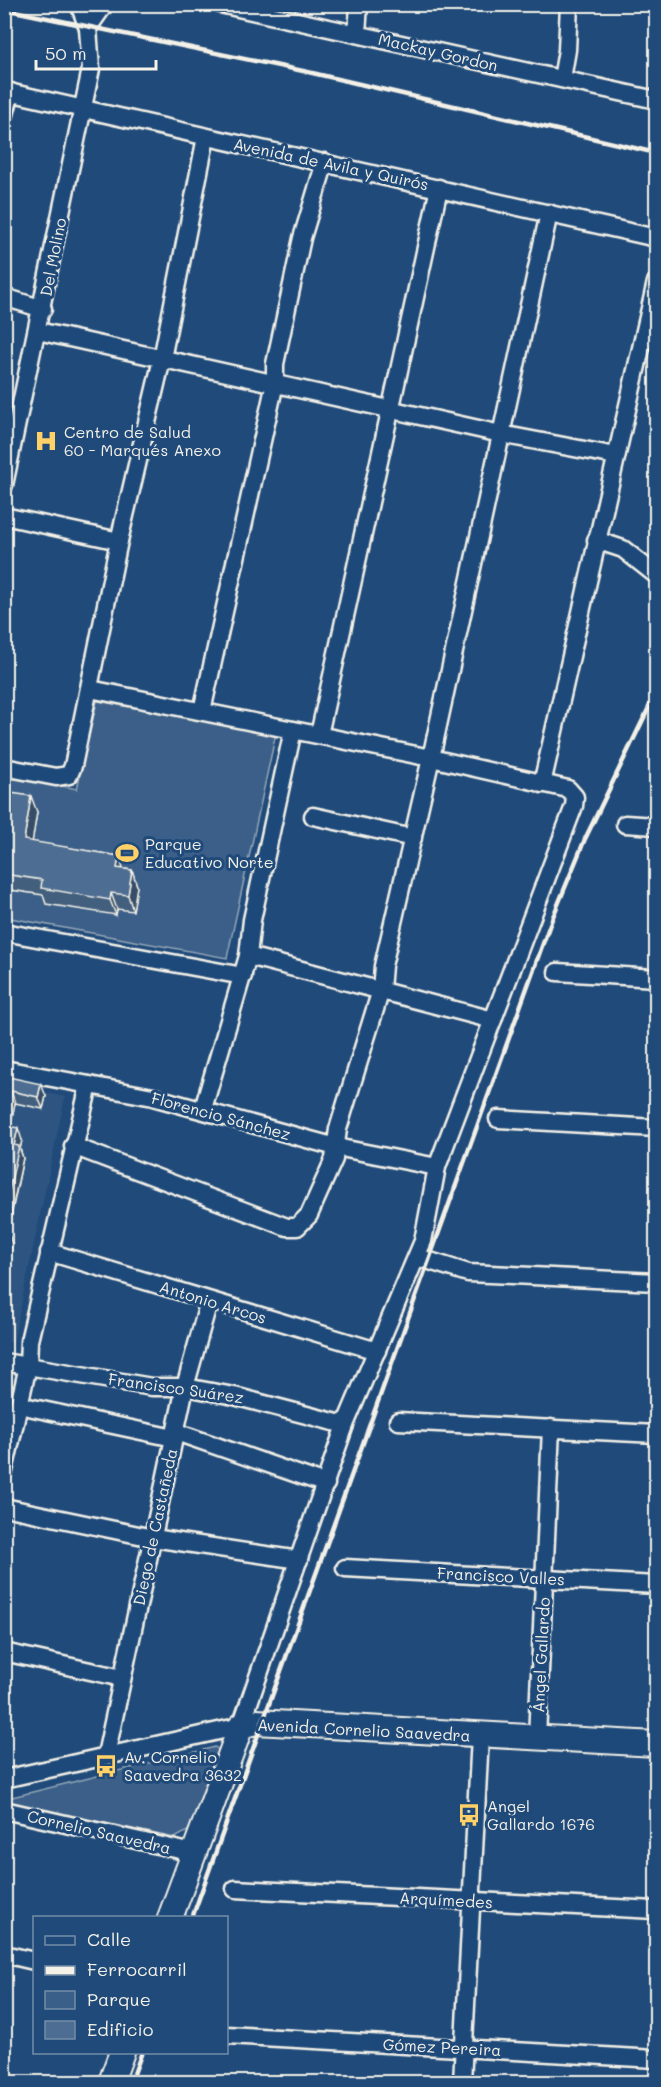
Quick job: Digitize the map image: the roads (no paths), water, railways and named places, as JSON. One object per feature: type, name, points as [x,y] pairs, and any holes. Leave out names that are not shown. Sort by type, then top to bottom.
[{"type":"main road","name":"Avenida Cornelio Saavedra","points":[[241,1726],[256,1722],[657,1744]]},
{"type":"main road","points":[[170,1916],[241,1726]]},
{"type":"main road","points":[[111,2082],[121,2054]]},
{"type":"street","name":"Del Molino","points":[[4,485],[43,309],[91,69],[88,28],[79,4]]},
{"type":"street","points":[[88,28],[105,4]]},
{"type":"street","name":"Mackay Gordon","points":[[220,4],[657,100]]},
{"type":"street","points":[[357,34],[358,4]]},
{"type":"street","points":[[562,80],[567,50],[569,4]]},
{"type":"street","points":[[4,118],[8,91]]},
{"type":"street","name":"Avenida de Avila y Quirós","points":[[8,91],[657,238]]},
{"type":"street","points":[[4,767],[57,777],[69,775],[90,689],[119,541],[162,359],[207,137]]},
{"type":"street","points":[[202,711],[276,383],[275,364],[302,238],[325,162]]},
{"type":"street","points":[[319,735],[439,188]]},
{"type":"street","points":[[73,1146],[291,1228],[304,1222],[309,1215],[334,1159],[356,1067],[381,990],[383,966],[431,758],[549,213]]},
{"type":"street","points":[[543,784],[596,540],[657,282]]},
{"type":"street","points":[[4,297],[43,309]]},
{"type":"street","points":[[38,331],[501,434],[616,456]]},
{"type":"street","points":[[4,516],[119,541]]},
{"type":"street","points":[[596,540],[623,549],[657,575]]},
{"type":"street","points":[[90,689],[431,758],[573,791],[574,806],[437,1167],[427,1228],[417,1257],[345,1425],[241,1726]]},
{"type":"street","points":[[203,1109],[248,956],[252,920],[293,730]]},
{"type":"street","points":[[313,816],[413,838]]},
{"type":"street","points":[[625,824],[657,826]]},
{"type":"street","points":[[4,932],[243,976]]},
{"type":"street","points":[[248,956],[494,1020]]},
{"type":"street","points":[[557,972],[657,978]]},
{"type":"street","name":"Florencio Sánchez","points":[[4,1069],[203,1109],[336,1147],[437,1167]]},
{"type":"street","points":[[4,1471],[28,1366],[29,1341],[89,1085]]},
{"type":"street","points":[[498,1119],[657,1128]]},
{"type":"street","name":"Antonio Arcos","points":[[49,1252],[377,1351]]},
{"type":"street","points":[[417,1257],[468,1273],[657,1282]]},
{"type":"street","name":"Diego de Castañeda","points":[[106,1755],[185,1387],[209,1301]]},
{"type":"street","name":"Francisco Suárez","points":[[4,1362],[152,1386],[185,1387],[267,1402],[345,1425]]},
{"type":"street","points":[[19,1405],[175,1435],[326,1484]]},
{"type":"street","points":[[398,1421],[657,1434]]},
{"type":"street","name":"Ángel Gallardo","points":[[537,1738],[551,1428]]},
{"type":"street","points":[[4,1507],[153,1538],[299,1560]]},
{"type":"street","name":"Francisco Valles","points":[[345,1568],[657,1585]]},
{"type":"street","points":[[4,1652],[122,1678]]},
{"type":"street","name":"Avenida Cornelio Saavedra","points":[[4,1779],[241,1726]]},
{"type":"street","points":[[462,2082],[480,1736]]},
{"type":"street","name":"Cornelio Saavedra","points":[[4,1810],[193,1854]]},
{"type":"street","name":"Arquímedes","points":[[235,1889],[657,1910]]},
{"type":"street","points":[[4,1954],[33,1961]]},
{"type":"street","name":"Gómez Pereira","points":[[228,2035],[657,2059]]},
{"type":"railway","points":[[4,9],[308,72],[656,153]]},
{"type":"railway","points":[[193,1916],[550,924],[585,839],[656,693]]},
{"type":"railway","points":[[131,2082],[141,2054]]},
{"type":"place","name":"Centro de Salud 60 - Marqués Anexo","points":[[46,441]]},
{"type":"place","name":"Parque Educativo Norte","points":[[127,853]]},
{"type":"place","name":"Av. Cornelio Saavedra 3632","points":[[106,1766]]},
{"type":"place","name":"Angel Gallardo 1676","points":[[469,1815]]}]
